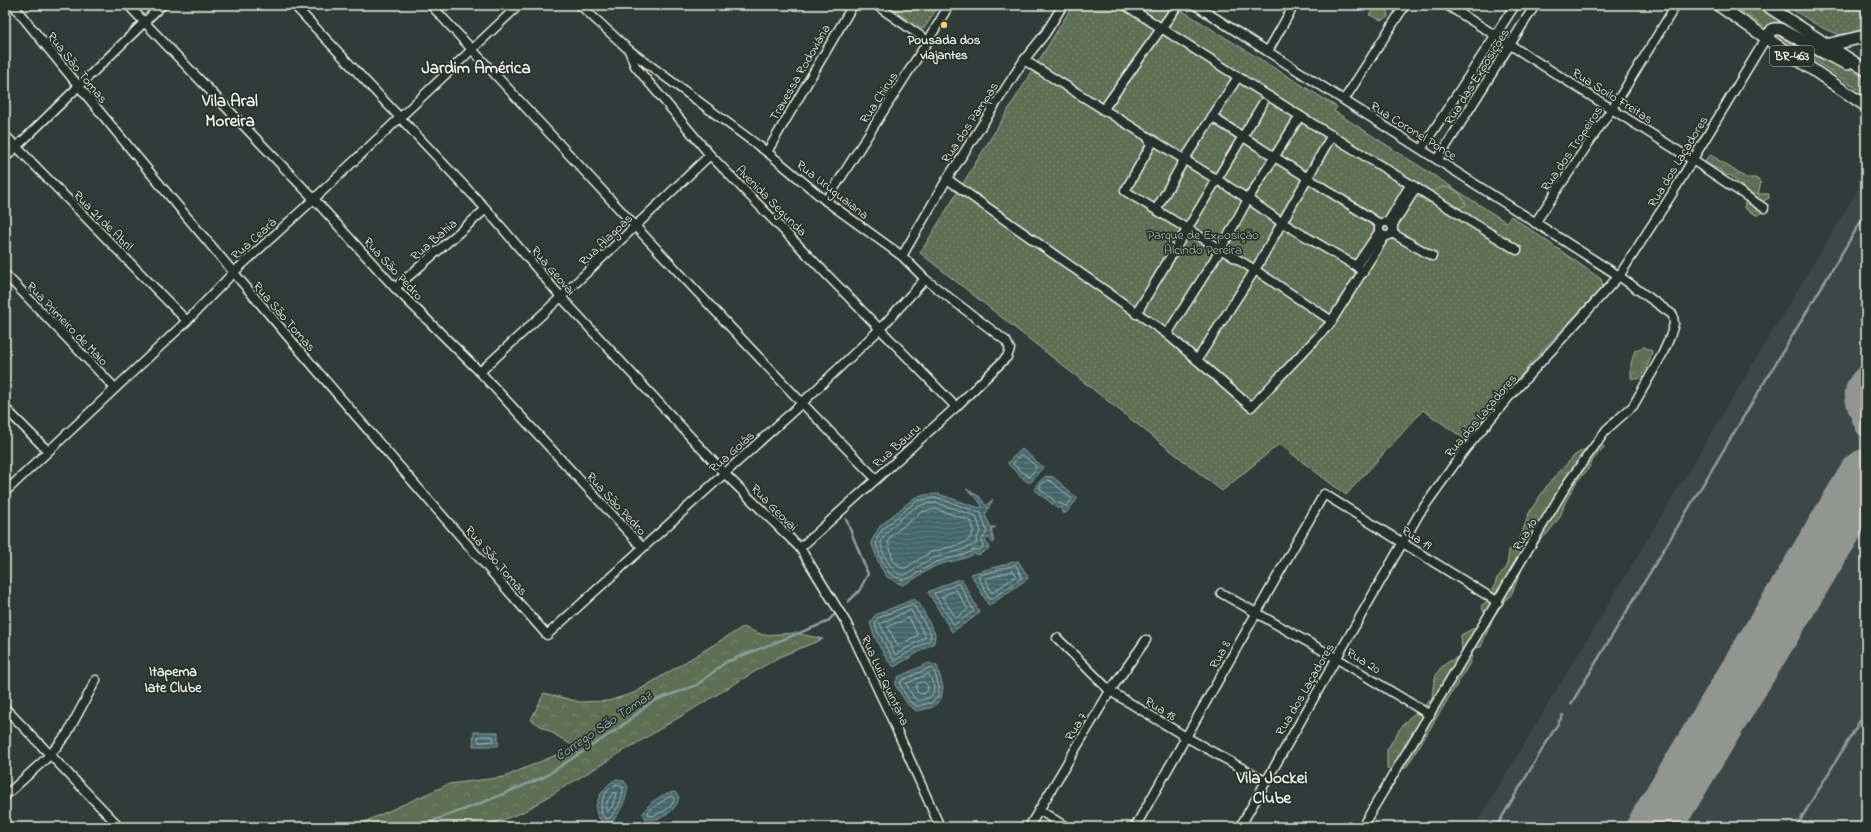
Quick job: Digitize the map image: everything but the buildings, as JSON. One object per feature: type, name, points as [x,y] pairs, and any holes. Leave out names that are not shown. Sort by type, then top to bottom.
[{"type":"highway","points":[[1828,45],[1866,36]]},
{"type":"main road","name":"BR-463","points":[[1718,5],[1866,106]]},
{"type":"main road","name":"BR-463","points":[[1766,5],[1866,70]]},
{"type":"main road","points":[[1766,38],[1773,29],[1780,29],[1830,56],[1866,70]]},
{"type":"street","name":"Rua São Tomas","points":[[13,5],[232,273],[392,460],[547,635]]},
{"type":"street","name":"Rua São Pedro","points":[[128,5],[314,199],[394,288],[480,372],[642,547]]},
{"type":"street","points":[[5,158],[78,85],[162,5]]},
{"type":"street","name":"Rua Geovai","points":[[294,5],[486,209],[561,297],[724,473],[800,548]]},
{"type":"street","points":[[431,5],[473,48],[635,226],[876,479]]},
{"type":"street","name":"Rua Ceará","points":[[5,492],[186,321],[232,273],[314,199],[519,5]]},
{"type":"street","name":"Avenida Segunda","points":[[580,5],[629,50],[635,66],[710,155],[881,328],[956,407]]},
{"type":"street","name":"Travessa Rodoviária","points":[[766,152],[853,5]]},
{"type":"street","points":[[876,5],[928,41]]},
{"type":"street","name":"Rua Chirus","points":[[826,201],[928,41],[949,5]]},
{"type":"street","name":"Rua dos Pampas","points":[[902,256],[947,179],[1024,60],[1045,34],[1062,5]]},
{"type":"street","points":[[1125,5],[1300,116],[1517,250]]},
{"type":"street","points":[[1103,110],[1178,5]]},
{"type":"street","name":"Rua Coronel Ponce","points":[[1195,5],[1422,148],[1535,223],[1619,276]]},
{"type":"street","points":[[1268,51],[1294,5]]},
{"type":"street","points":[[1344,100],[1405,5]]},
{"type":"street","name":"Rua Soilo Freitas","points":[[1447,5],[1691,159],[1764,208]]},
{"type":"street","name":"Rua das Exposições","points":[[1422,148],[1515,5]]},
{"type":"street","name":"Rua das Exposições","points":[[1438,159],[1535,5]]},
{"type":"street","name":"Rua dos Tropeiros","points":[[1535,223],[1611,109],[1676,5]]},
{"type":"street","name":"Rua dos Laçadores","points":[[1240,827],[1419,514],[1464,451],[1509,397],[1619,276],[1672,194],[1691,159],[1766,38]]},
{"type":"street","name":"Rua Uruguaiana","points":[[629,50],[766,152],[826,201],[902,256],[925,279],[1006,341],[1010,349],[1007,357]]},
{"type":"street","points":[[1024,60],[1248,199],[1281,222],[1356,266],[1363,273]]},
{"type":"street","points":[[1156,210],[1184,160],[1238,77]]},
{"type":"street","points":[[1136,314],[1262,103]]},
{"type":"street","points":[[1167,334],[1221,249],[1248,199],[1300,116]]},
{"type":"street","points":[[1212,117],[1242,138],[1306,177],[1386,229],[1432,256]]},
{"type":"street","name":"Rua 21 de Abril","points":[[5,135],[186,321]]},
{"type":"street","points":[[1197,360],[1255,270],[1306,177],[1332,135]]},
{"type":"street","points":[[1148,138],[1151,145],[1125,191],[1255,270],[1332,321]]},
{"type":"street","name":"Rua Alagoas","points":[[480,372],[710,155]]},
{"type":"street","points":[[947,179],[1136,314],[1167,334],[1251,406],[1332,321],[1363,273],[1386,229],[1413,186]]},
{"type":"street","name":"Rua Bahia","points":[[394,288],[486,209]]},
{"type":"street","points":[[1356,266],[1386,229]]},
{"type":"street","name":"Rua Primeiro de Maio","points":[[5,274],[115,388]]},
{"type":"street","name":"Rua 10","points":[[1362,827],[1569,481],[1607,429],[1633,406],[1662,355],[1674,324],[1672,315],[1619,276]]},
{"type":"street","name":"Rua Goiás","points":[[547,635],[802,403],[881,328],[925,279]]},
{"type":"street","name":"Rua Bauru","points":[[800,548],[956,407],[1007,357]]},
{"type":"street","points":[[5,408],[48,451]]},
{"type":"street","name":"Rua 19","points":[[1324,494],[1498,602]]},
{"type":"street","name":"Rua 8","points":[[1135,827],[1324,494]]},
{"type":"street","name":"Rua Luiz Quintana","points":[[800,548],[847,624],[940,827]]},
{"type":"street","name":"Rua 20","points":[[1221,593],[1336,658],[1430,715]]},
{"type":"street","name":"Rua 18","points":[[1057,638],[1110,691],[1186,737],[1265,781]]},
{"type":"street","name":"Rua 7","points":[[1029,827],[1110,691],[1146,640]]},
{"type":"street","points":[[5,796],[50,755],[67,734],[96,680]]},
{"type":"street","points":[[5,708],[115,822]]},
{"type":"street","points":[[1038,810],[1066,827]]},
{"type":"shaded area","points":[[1866,176],[1866,827],[1474,827],[1746,375]]},
{"type":"green space","points":[[888,5],[939,5],[924,29]]},
{"type":"green space","name":"Parque de Exposição Alcindo Pereira","points":[[1073,5],[1173,5],[1337,107],[1334,111],[1506,222],[1511,216],[1601,279],[1603,286],[1538,355],[1466,440],[1423,410],[1346,495],[1279,444],[1222,491],[920,253]]},
{"type":"green space","points":[[1376,5],[1388,5],[1388,17],[1382,20],[1369,15]]},
{"type":"green space","points":[[1732,5],[1756,5],[1826,49],[1784,24],[1777,22],[1766,28]]},
{"type":"green space","points":[[1786,5],[1866,5],[1866,26],[1856,32],[1846,35],[1832,32],[1815,24]]},
{"type":"green space","points":[[1776,32],[1866,78],[1866,95],[1775,34]]},
{"type":"green space","points":[[1711,155],[1746,178],[1756,178],[1761,183],[1758,194],[1769,194],[1769,198],[1762,202],[1747,193],[1731,176],[1723,174],[1720,170],[1705,163],[1706,159]]},
{"type":"green space","points":[[1443,187],[1458,192],[1466,205],[1460,208],[1437,197],[1434,198],[1433,203],[1425,202],[1422,198],[1416,197],[1412,201],[1419,188],[1427,190],[1426,194]]},
{"type":"green space","points":[[1749,201],[1761,207],[1762,212],[1758,216],[1744,208],[1745,202]]},
{"type":"green space","points":[[1644,347],[1652,351],[1650,359],[1644,373],[1639,379],[1631,378],[1631,363],[1635,350]]},
{"type":"green space","points":[[1599,441],[1604,447],[1593,460],[1587,471],[1577,481],[1565,503],[1560,517],[1547,534],[1541,539],[1524,564],[1511,595],[1505,600],[1493,618],[1481,647],[1474,648],[1470,663],[1406,768],[1397,770],[1387,769],[1387,750],[1399,730],[1409,718],[1432,699],[1434,682],[1438,671],[1447,663],[1462,655],[1461,635],[1478,626],[1485,614],[1481,606],[1491,597],[1497,578],[1507,567],[1509,550],[1519,542],[1529,513],[1548,484],[1575,455]]},
{"type":"green space","points":[[743,627],[763,635],[795,633],[823,639],[779,657],[523,812],[484,827],[353,827],[449,784],[504,777],[575,747],[531,720],[544,693],[580,702],[608,701],[634,693]]},
{"type":"water","points":[[1022,449],[1043,467],[1031,482],[1027,482],[1008,464],[1009,461]]},
{"type":"water","points":[[1046,476],[1053,477],[1078,498],[1066,513],[1062,513],[1061,508],[1057,508],[1034,489]]},
{"type":"water","points":[[966,489],[979,496],[986,506],[993,499],[985,515],[991,527],[996,527],[991,529],[994,542],[993,543],[988,537],[985,542],[989,545],[989,548],[979,555],[974,554],[938,565],[902,585],[887,577],[880,566],[871,542],[880,526],[914,498],[924,495],[938,494],[980,508],[982,506],[976,497]]},
{"type":"water","points":[[1017,561],[1028,577],[1027,579],[989,606],[971,574]]},
{"type":"water","points":[[956,580],[962,580],[980,613],[952,632],[928,592]]},
{"type":"water","points":[[914,599],[919,603],[935,634],[934,643],[894,667],[880,647],[870,623],[875,615]]},
{"type":"water","points":[[929,663],[937,666],[943,687],[941,699],[933,707],[917,711],[908,705],[895,685],[898,677]]},
{"type":"water","points":[[474,732],[498,732],[498,746],[473,746]]},
{"type":"water","points":[[617,779],[624,781],[628,786],[626,796],[618,814],[612,822],[602,823],[596,811],[597,802],[605,788]]},
{"type":"water","points":[[675,792],[679,797],[678,802],[671,811],[657,819],[646,819],[643,814],[652,802],[666,794]]},
{"type":"waterway","points":[[1571,704],[1866,213]]},
{"type":"waterway","name":"Corrego São Tomaz","points":[[846,519],[868,574],[859,591],[848,602]]},
{"type":"waterway","name":"Corrego São Tomaz","points":[[416,827],[479,804],[544,777],[619,728],[653,701],[697,685],[726,662],[827,622],[838,611]]},
{"type":"waterway","points":[[1796,827],[1866,711]]},
{"type":"waterway","points":[[1496,827],[1563,715]]},
{"type":"taxiway","points":[[1866,376],[1860,382],[1856,394],[1856,400],[1866,426]]},
{"type":"taxiway","points":[[1863,481],[1866,471]]},
{"type":"runway","points":[[1654,827],[1866,476]]},
{"type":"place","name":"Pousada dos viajantes","points":[[944,25]]},
{"type":"district","name":"Jardim América","points":[[476,67]]},
{"type":"district","name":"Vila Aral Moreira","points":[[230,110]]},
{"type":"district","name":"Itapema Iate Clube","points":[[173,680]]},
{"type":"district","name":"Vila Jockei Clube","points":[[1272,787]]}]
